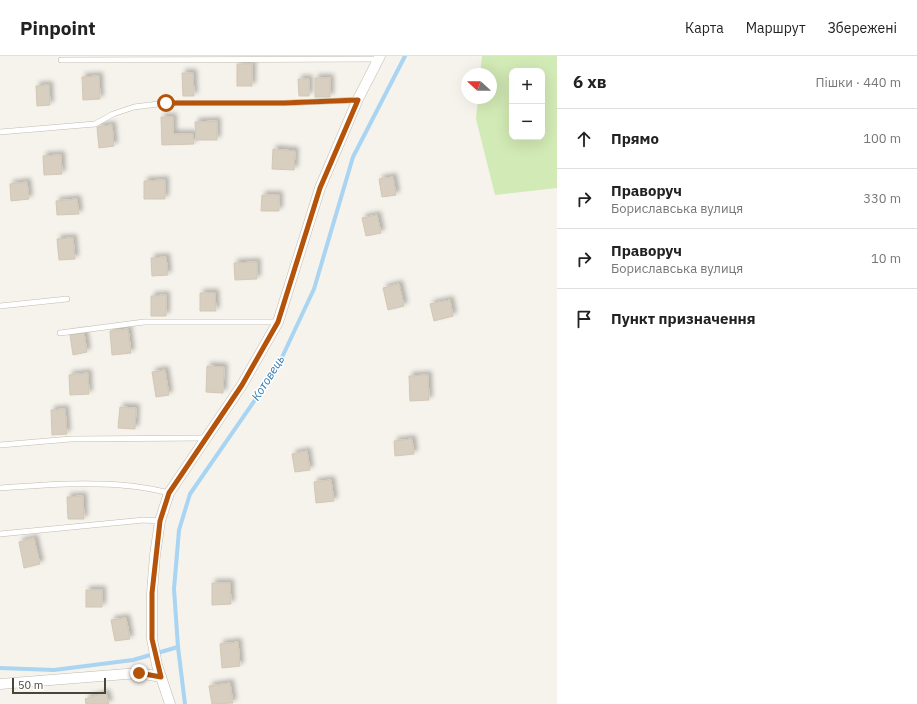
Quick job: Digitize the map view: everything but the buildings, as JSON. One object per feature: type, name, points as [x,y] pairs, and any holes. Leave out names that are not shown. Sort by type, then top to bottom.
[{"type":"street","points":[[170,704],[157,665],[152,639],[152,593],[160,521],[169,493],[207,438],[260,356],[278,322],[320,188],[358,100],[379,58]]},
{"type":"street","points":[[0,684],[139,673],[161,677]]},
{"type":"lane","points":[[61,60],[379,58]]},
{"type":"lane","points":[[0,132],[95,124],[113,114],[134,107],[166,103],[284,103],[358,100]]},
{"type":"lane","points":[[0,306],[67,299]]},
{"type":"lane","points":[[60,332],[144,322],[278,322]]},
{"type":"lane","points":[[0,445],[72,439],[207,438]]},
{"type":"lane","points":[[0,488],[79,484],[153,489],[169,493]]},
{"type":"lane","points":[[0,534],[144,520],[160,521]]},
{"type":"green space","points":[[482,56],[557,56],[557,188],[495,195],[476,119],[477,104],[497,104],[497,68],[481,68]]},
{"type":"waterway","name":"Котовець","points":[[185,704],[178,647],[174,589],[179,530],[190,494],[277,368],[314,289],[353,157],[405,56]]},
{"type":"waterway","points":[[0,668],[54,670],[133,660],[178,647]]},
{"type":"route","points":[[139,673],[161,677],[152,639],[152,593],[155,555],[160,521],[169,493],[242,385],[260,356],[278,322],[301,254],[320,188],[358,100],[284,103],[166,103]]}]
